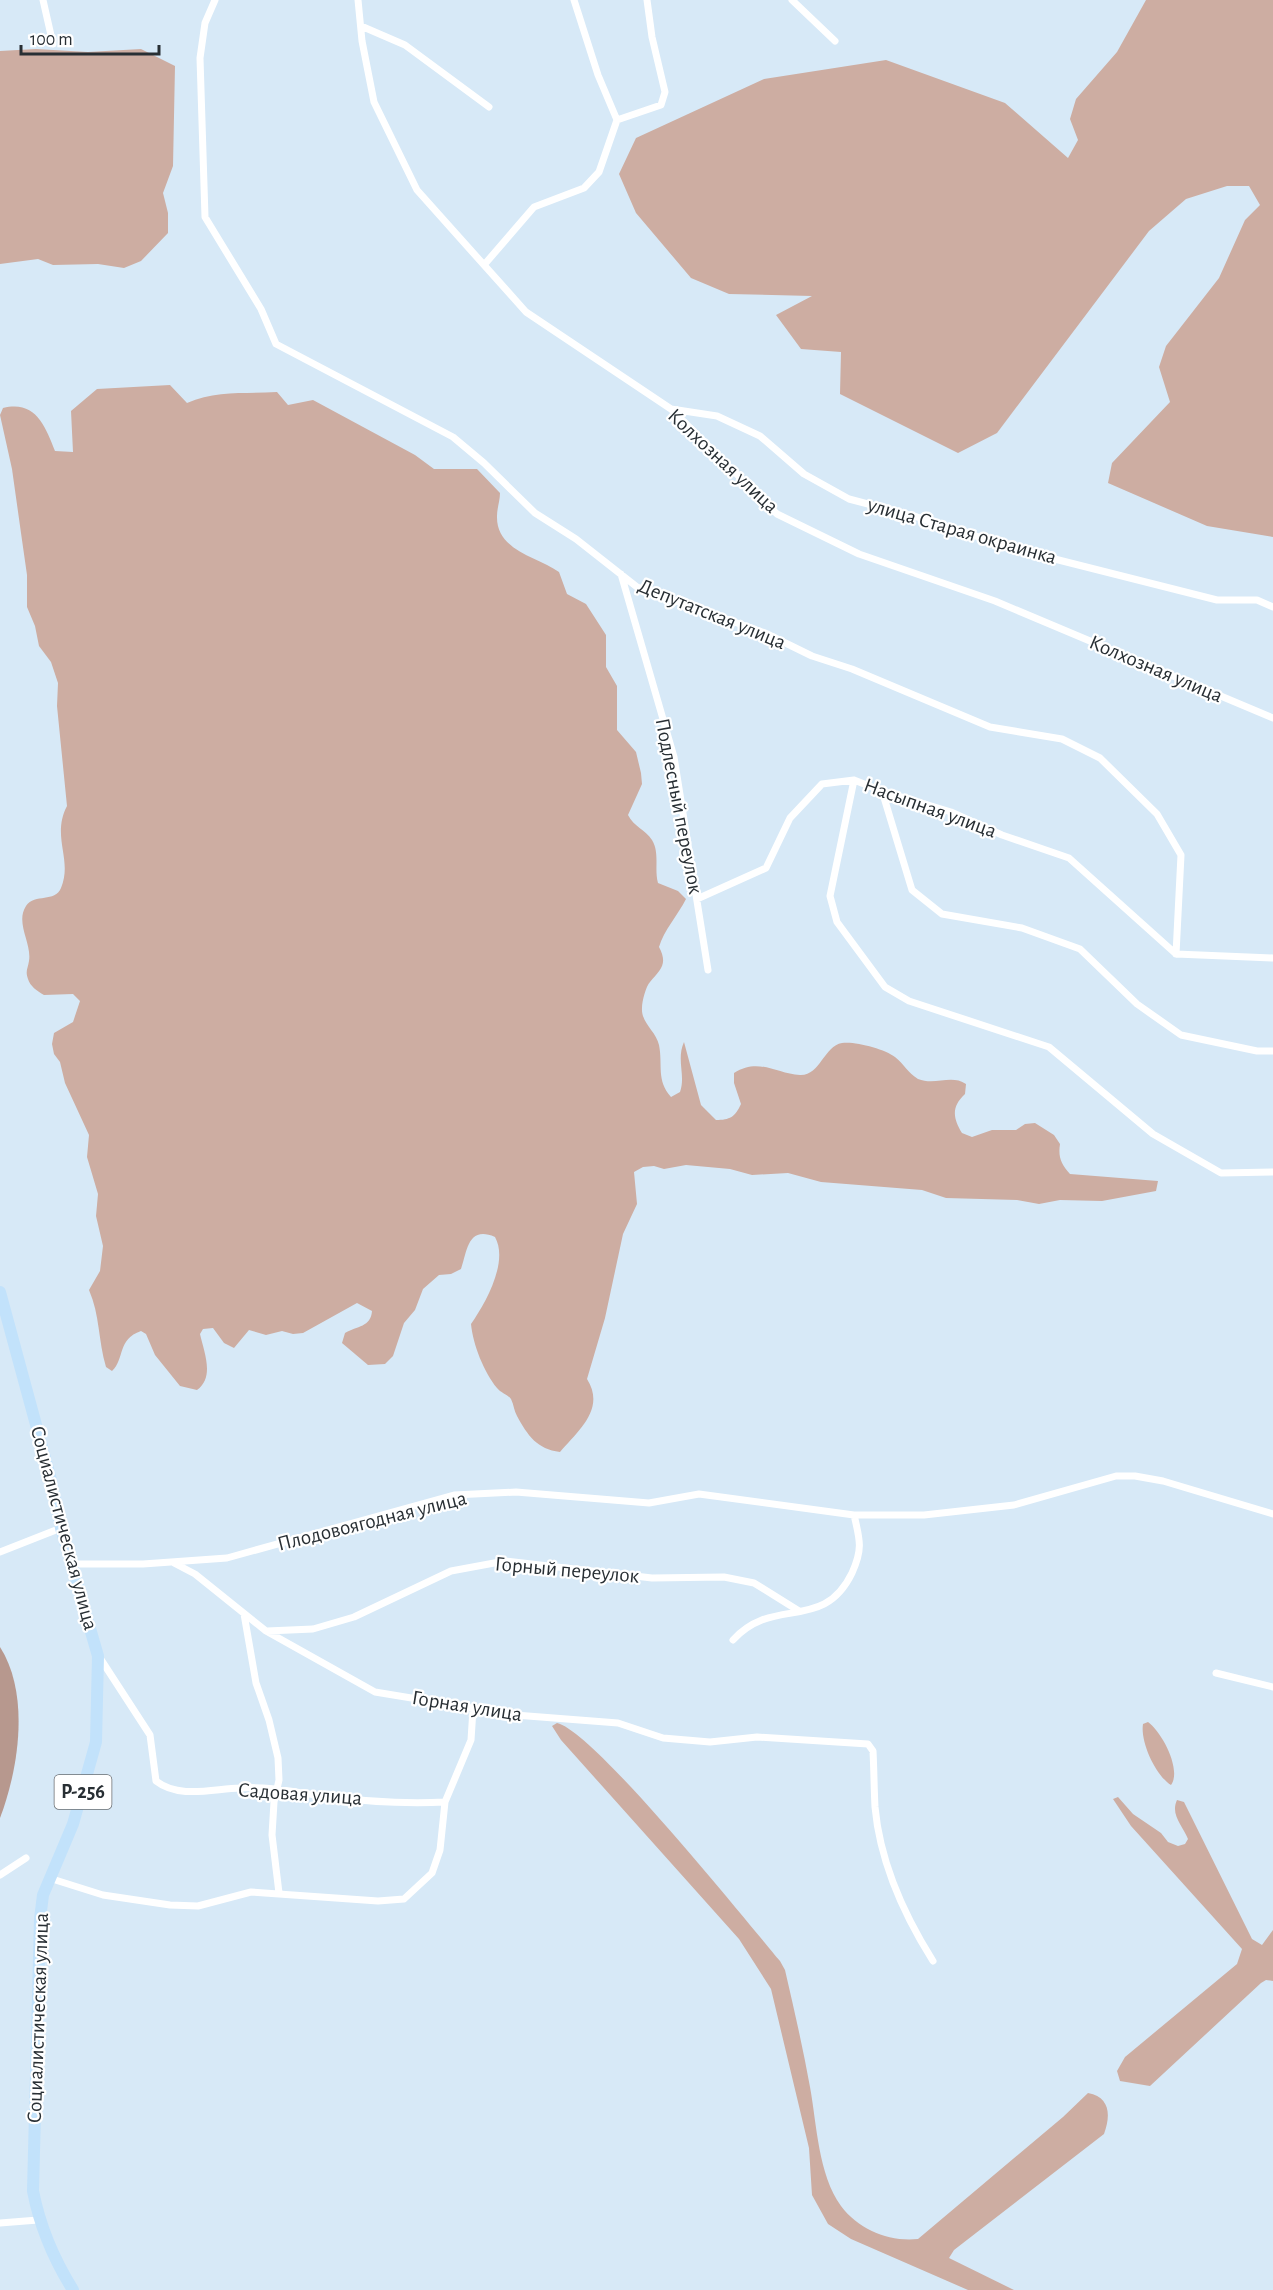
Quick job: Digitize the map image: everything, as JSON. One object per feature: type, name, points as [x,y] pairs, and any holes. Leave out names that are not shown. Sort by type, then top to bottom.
[{"type":"main road","name":"Социалистическая улица","points":[[0,1292],[51,1480],[61,1528],[98,1656],[96,1742],[73,1824],[49,1878],[40,1919],[33,2190],[39,2220],[59,2269],[73,2290]]},
{"type":"street","points":[[43,0],[53,44]]},
{"type":"street","name":"Депутатская улица","points":[[215,0],[205,23],[200,58],[205,217],[261,309],[276,344],[453,437],[484,462],[535,513],[576,539],[637,587],[765,633],[812,656],[852,669],[990,727],[1062,739],[1100,758],[1157,814],[1181,855],[1176,954]]},
{"type":"street","name":"Колхозная улица","points":[[358,0],[374,102],[417,190],[526,312],[671,410],[777,514],[859,554],[994,601],[1273,718]]},
{"type":"street","points":[[484,265],[534,207],[584,188],[598,172],[617,120],[598,75],[574,0]]},
{"type":"street","points":[[617,120],[661,105],[665,92],[647,0]]},
{"type":"street","points":[[792,0],[835,41]]},
{"type":"street","points":[[361,26],[405,45],[489,106]]},
{"type":"street","name":"улица Старая окраинка","points":[[671,410],[717,416],[759,436],[804,474],[849,499],[917,517],[1019,550],[1217,600],[1257,600],[1273,607]]},
{"type":"street","name":"Подлесный переулок","points":[[621,574],[674,757],[708,970]]},
{"type":"street","points":[[854,780],[830,896],[837,922],[885,987],[909,1001],[1048,1047],[1153,1134],[1221,1173],[1273,1172]]},
{"type":"street","name":"Насыпная улица","points":[[697,899],[766,868],[790,818],[822,784],[854,780],[951,812],[1002,835],[1069,858],[1176,954]]},
{"type":"street","points":[[882,791],[912,890],[942,914],[1022,928],[1080,949],[1137,1004],[1181,1035],[1257,1051],[1273,1052]]},
{"type":"street","points":[[1176,954],[1273,958]]},
{"type":"street","name":"Плодовоягодная улица","points":[[73,1564],[173,1563],[227,1558],[454,1495],[516,1492],[649,1503],[699,1494],[854,1515],[924,1515],[1014,1505],[1116,1476],[1163,1481],[1273,1514]]},
{"type":"street","points":[[733,1640],[742,1630],[760,1619],[814,1610],[830,1603],[843,1591],[861,1548],[854,1515]]},
{"type":"street","points":[[0,1552],[61,1528]]},
{"type":"street","name":"Горный переулок","points":[[266,1631],[313,1629],[344,1620],[451,1571],[504,1561],[652,1578],[724,1577],[754,1583],[799,1611]]},
{"type":"street","name":"Горная улица","points":[[173,1563],[195,1574],[266,1631],[375,1692],[473,1709],[558,1720],[584,1719],[618,1723],[663,1738],[710,1743],[757,1737],[868,1744],[873,1751],[875,1807],[882,1849],[916,1934],[933,1961]]},
{"type":"street","points":[[244,1614],[256,1683],[274,1740],[279,1780],[272,1835],[279,1893]]},
{"type":"street","name":"Садовая улица","points":[[98,1656],[150,1735],[156,1781],[165,1788],[176,1792],[277,1788],[324,1796],[445,1802]]},
{"type":"street","points":[[1216,1673],[1273,1687]]},
{"type":"street","points":[[49,1878],[103,1895],[170,1905],[198,1906],[251,1892],[378,1901],[404,1899],[432,1874],[440,1850],[445,1802],[471,1740],[473,1709]]},
{"type":"street","points":[[0,1875],[26,1858]]},
{"type":"street","points":[[0,2223],[39,2220]]},
{"type":"shaded area","points":[[1146,0],[1273,0],[1273,537],[1207,526],[1108,483],[1112,463],[1170,402],[1159,367],[1166,346],[1219,278],[1245,220],[1260,205],[1249,186],[1227,186],[1186,199],[1149,231],[997,433],[958,453],[840,394],[841,352],[801,349],[776,315],[812,296],[729,294],[691,278],[636,213],[619,174],[636,138],[764,79],[886,60],[1005,103],[1068,158],[1078,140],[1070,119],[1076,99],[1117,52]]},
{"type":"shaded area","points":[[36,49],[88,52],[141,49],[175,66],[173,166],[163,193],[168,213],[168,233],[141,261],[124,268],[98,264],[53,265],[38,259],[0,264],[0,51]]},
{"type":"shaded area","points":[[170,385],[187,403],[209,396],[231,393],[277,392],[288,405],[313,400],[415,455],[434,469],[477,469],[500,493],[497,516],[503,537],[520,552],[559,572],[567,594],[586,604],[606,635],[606,667],[617,686],[617,730],[636,752],[641,773],[642,784],[628,815],[652,840],[658,883],[678,891],[686,899],[661,941],[659,947],[663,958],[662,966],[647,987],[642,1005],[646,1023],[659,1045],[663,1085],[671,1097],[680,1092],[682,1086],[681,1055],[684,1042],[701,1105],[716,1120],[732,1117],[737,1112],[741,1104],[734,1083],[734,1073],[743,1068],[760,1066],[791,1074],[807,1074],[836,1045],[862,1044],[890,1054],[918,1079],[924,1081],[955,1080],[966,1084],[965,1094],[957,1103],[955,1113],[962,1133],[972,1137],[992,1130],[1016,1130],[1025,1124],[1035,1123],[1054,1135],[1060,1144],[1061,1160],[1070,1174],[1158,1181],[1156,1191],[1102,1201],[1060,1200],[1039,1204],[1017,1200],[946,1198],[922,1190],[821,1182],[788,1173],[752,1175],[730,1169],[686,1165],[664,1169],[654,1166],[643,1167],[634,1172],[637,1204],[623,1234],[605,1318],[587,1379],[592,1390],[592,1410],[581,1428],[560,1452],[539,1445],[529,1435],[516,1414],[511,1399],[492,1382],[477,1349],[471,1324],[494,1282],[499,1258],[499,1247],[495,1237],[486,1234],[479,1235],[470,1242],[461,1269],[451,1274],[439,1275],[423,1289],[415,1310],[404,1323],[393,1356],[385,1364],[368,1365],[342,1343],[345,1333],[363,1325],[371,1316],[372,1311],[357,1303],[303,1333],[293,1334],[282,1331],[266,1335],[249,1330],[234,1348],[224,1343],[213,1328],[203,1329],[200,1334],[206,1356],[207,1371],[206,1378],[197,1390],[180,1386],[155,1355],[146,1334],[141,1331],[128,1339],[112,1371],[106,1367],[93,1299],[89,1290],[100,1271],[103,1246],[96,1216],[98,1194],[87,1157],[89,1135],[65,1083],[60,1062],[54,1054],[52,1044],[54,1033],[73,1022],[80,1001],[73,994],[44,995],[32,986],[27,974],[29,954],[23,926],[23,913],[30,902],[50,897],[58,893],[61,888],[65,867],[61,828],[67,806],[57,706],[58,683],[51,662],[39,646],[35,626],[27,607],[27,575],[12,469],[0,415],[3,408],[14,406],[31,411],[43,424],[55,451],[73,452],[71,411],[97,389]]},
{"type":"shaded area","points":[[0,1647],[15,1687],[18,1731],[12,1777],[0,1818]]},
{"type":"shaded area","points":[[1148,1722],[1159,1734],[1169,1752],[1174,1770],[1171,1785],[1165,1781],[1150,1758],[1143,1731],[1143,1724]]},
{"type":"shaded area","points":[[557,1723],[576,1734],[635,1791],[780,1961],[785,1970],[801,2043],[827,2179],[841,2206],[857,2222],[875,2233],[896,2238],[918,2239],[1063,2117],[1088,2093],[1101,2098],[1108,2114],[1104,2134],[954,2250],[949,2258],[1014,2290],[968,2290],[851,2239],[828,2224],[812,2195],[809,2148],[771,1989],[739,1939],[561,1740],[552,1726]]},
{"type":"shaded area","points":[[1118,1797],[1133,1814],[1161,1833],[1168,1842],[1178,1846],[1185,1844],[1188,1839],[1175,1811],[1177,1800],[1184,1802],[1252,1939],[1262,1945],[1273,1930],[1273,1981],[1266,1980],[1261,1983],[1150,2086],[1120,2081],[1117,2071],[1125,2057],[1237,1964],[1242,1949],[1131,1826],[1113,1799]]}]
